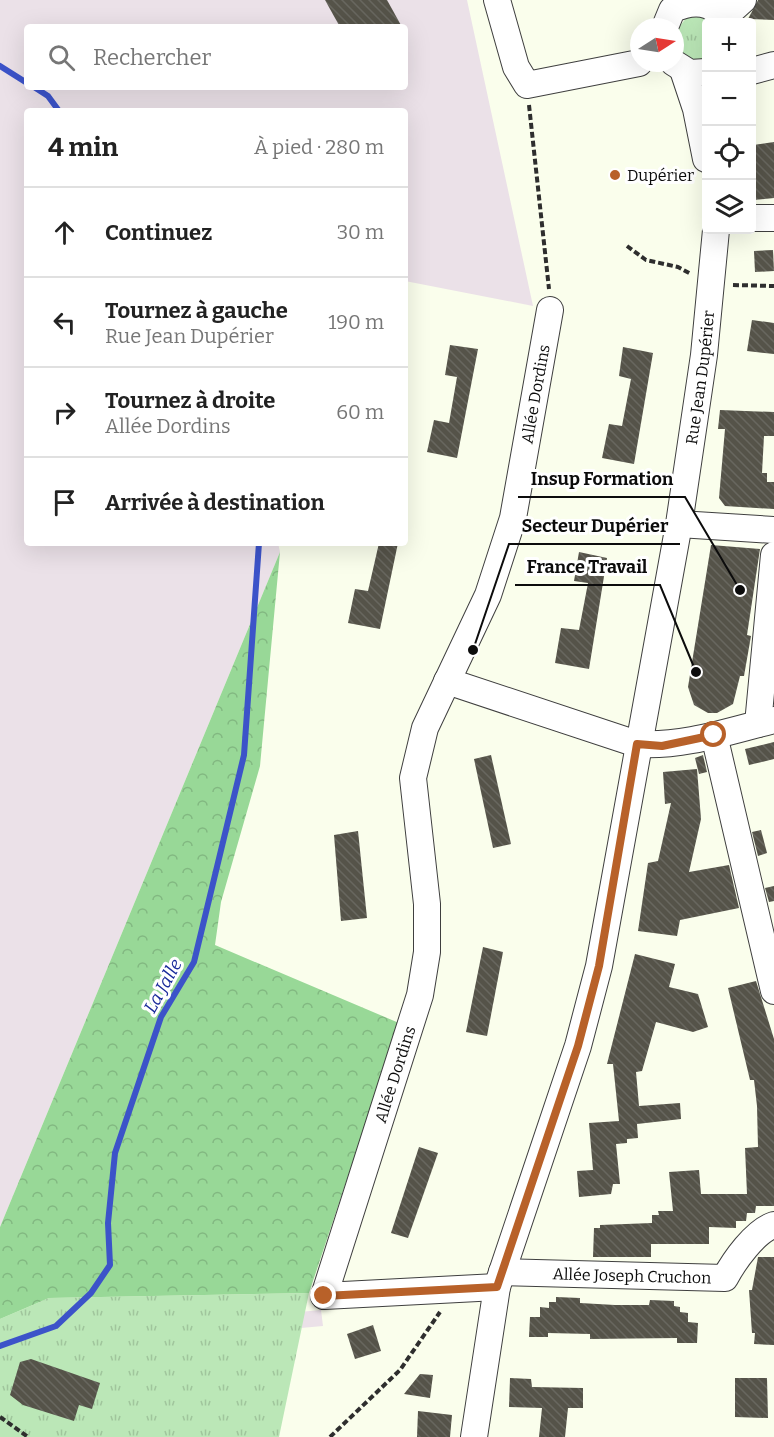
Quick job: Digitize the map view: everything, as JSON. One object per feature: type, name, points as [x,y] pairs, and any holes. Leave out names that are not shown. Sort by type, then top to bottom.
[{"type":"street","points":[[496,0],[516,67],[527,85],[630,65]]},
{"type":"street","points":[[673,11],[689,1],[712,10],[732,10],[742,0]]},
{"type":"street","points":[[756,70],[774,65]]},
{"type":"street","points":[[688,68],[702,139]]},
{"type":"street","points":[[756,218],[774,218]]},
{"type":"street","name":"Rue Jean Dupérier","points":[[474,1437],[500,1280],[578,1046],[593,989],[679,524],[712,284],[716,234]]},
{"type":"street","name":"Allée Dordins","points":[[500,1280],[446,1288],[324,1296],[420,995],[428,952],[427,904],[413,778],[425,728],[488,595],[513,518],[550,310]]},
{"type":"street","points":[[679,524],[774,530]]},
{"type":"street","points":[[447,681],[637,744],[662,746],[766,722],[774,555]]},
{"type":"street","points":[[714,735],[774,992]]},
{"type":"street","name":"Allée Joseph Cruchon","points":[[500,1280],[725,1278],[732,1265],[763,1231],[774,1225]]},
{"type":"path","points":[[527,85],[536,184],[549,275],[550,310]]},
{"type":"path","points":[[627,246],[646,260],[678,267],[712,284],[774,286]]},
{"type":"path","points":[[330,1437],[400,1370],[439,1316],[446,1288]]},
{"type":"path","points":[[0,1417],[28,1437]]},
{"type":"shaded area","points":[[0,0],[467,0],[533,306],[408,282],[408,108],[24,108],[24,546],[279,546],[280,552],[0,1227]]},
{"type":"shaded area","points":[[321,1310],[323,1326],[301,1328],[299,1312]]},
{"type":"green space","points":[[701,16],[704,18],[702,58],[698,60],[689,58],[684,54],[684,21],[687,17]]},
{"type":"green space","points":[[280,552],[260,766],[221,902],[215,945],[399,1023],[309,1293],[49,1298],[0,1319],[0,1227]]},
{"type":"green space","points":[[309,1293],[279,1437],[0,1437],[0,1319],[49,1298]]},
{"type":"building","points":[[325,0],[387,0],[400,24],[338,24]]},
{"type":"building","points":[[758,0],[774,0],[774,20],[749,18]]},
{"type":"building","points":[[774,142],[774,198],[756,200],[756,145]]},
{"type":"building","points":[[773,250],[774,271],[755,272],[754,251]]},
{"type":"building","points":[[752,320],[774,323],[774,354],[747,351]]},
{"type":"building","points":[[450,345],[478,349],[457,458],[427,452],[434,420],[449,423],[457,377],[445,375]]},
{"type":"building","points":[[623,347],[653,353],[634,464],[602,458],[609,424],[622,426],[631,379],[619,376]]},
{"type":"building","points":[[720,410],[774,412],[774,436],[764,436],[762,473],[767,473],[767,482],[774,482],[774,509],[725,506],[719,498],[725,429],[718,429]]},
{"type":"building","points":[[711,545],[760,549],[747,635],[751,636],[744,676],[740,676],[733,704],[717,713],[708,713],[694,705],[688,687]]},
{"type":"building","points":[[378,546],[397,546],[380,629],[348,623],[355,589],[368,591]]},
{"type":"building","points":[[579,552],[607,558],[589,669],[555,663],[561,628],[579,630],[588,583],[574,581]]},
{"type":"building","points":[[774,742],[774,759],[749,765],[745,749]]},
{"type":"building","points":[[491,755],[511,844],[493,848],[474,759]]},
{"type":"building","points":[[703,755],[707,772],[699,774],[695,758]]},
{"type":"building","points":[[697,769],[701,819],[689,872],[729,865],[739,908],[680,920],[677,936],[638,931],[648,863],[658,861],[671,803],[665,804],[663,772]]},
{"type":"building","points":[[761,830],[767,853],[758,856],[752,832]]},
{"type":"building","points":[[358,831],[367,918],[341,921],[334,835]]},
{"type":"building","points":[[774,886],[774,901],[769,902],[765,888]]},
{"type":"building","points":[[483,947],[503,952],[487,1036],[466,1032]]},
{"type":"building","points":[[635,954],[675,964],[669,987],[698,994],[708,1027],[693,1032],[656,1022],[642,1071],[636,1072],[639,1106],[680,1103],[681,1119],[637,1124],[638,1138],[627,1139],[627,1143],[616,1144],[620,1184],[613,1184],[611,1194],[579,1197],[577,1171],[593,1170],[589,1123],[619,1121],[613,1064],[607,1064]]},
{"type":"building","points":[[756,981],[774,1039],[774,1206],[756,1206],[755,1213],[747,1213],[746,1221],[736,1221],[736,1228],[709,1227],[709,1244],[651,1244],[651,1257],[593,1257],[594,1228],[600,1228],[600,1225],[652,1223],[652,1215],[659,1215],[658,1211],[673,1211],[669,1172],[699,1170],[701,1194],[747,1194],[745,1148],[758,1147],[757,1106],[754,1080],[750,1080],[728,988]]},
{"type":"building","points":[[419,1147],[438,1153],[408,1238],[391,1233]]},
{"type":"building","points":[[758,1257],[774,1257],[774,1345],[754,1344],[755,1333],[752,1333],[749,1290],[752,1290]]},
{"type":"building","points":[[556,1297],[580,1298],[580,1303],[615,1305],[649,1305],[650,1300],[674,1301],[674,1306],[680,1307],[680,1312],[688,1313],[688,1322],[698,1323],[697,1343],[677,1343],[677,1338],[590,1339],[590,1334],[548,1333],[548,1337],[529,1337],[530,1317],[540,1317],[540,1307],[549,1308],[549,1302],[556,1302]]},
{"type":"building","points":[[373,1325],[381,1351],[355,1359],[347,1334]]},
{"type":"building","points":[[31,1359],[100,1383],[92,1409],[79,1405],[74,1421],[23,1405],[10,1395],[20,1362]]},
{"type":"building","points":[[420,1374],[433,1375],[430,1398],[404,1394]]},
{"type":"building","points":[[510,1378],[531,1379],[532,1387],[583,1388],[583,1408],[568,1408],[565,1437],[539,1437],[542,1408],[509,1407]]},
{"type":"building","points":[[735,1378],[767,1378],[768,1418],[735,1417]]},
{"type":"building","points":[[418,1411],[452,1415],[450,1437],[417,1437]]},
{"type":"waterway","name":"La Jalle","points":[[0,66],[24,81]]},
{"type":"waterway","name":"La Jalle","points":[[39,90],[48,96],[57,108]]},
{"type":"waterway","name":"La Jalle","points":[[0,1346],[56,1326],[91,1293],[110,1265],[108,1223],[115,1153],[161,1017],[194,962],[244,755],[259,546]]},
{"type":"place","name":"Dupérier","points":[[615,175]]},
{"type":"place","name":"Insup Formation","points":[[740,590]]},
{"type":"place","name":"Secteur Dupérier","points":[[473,650]]},
{"type":"place","name":"France Travail","points":[[696,672]]},
{"type":"route","points":[[324,1296],[497,1287],[578,1046],[599,966],[637,744],[662,746],[714,735]]}]
